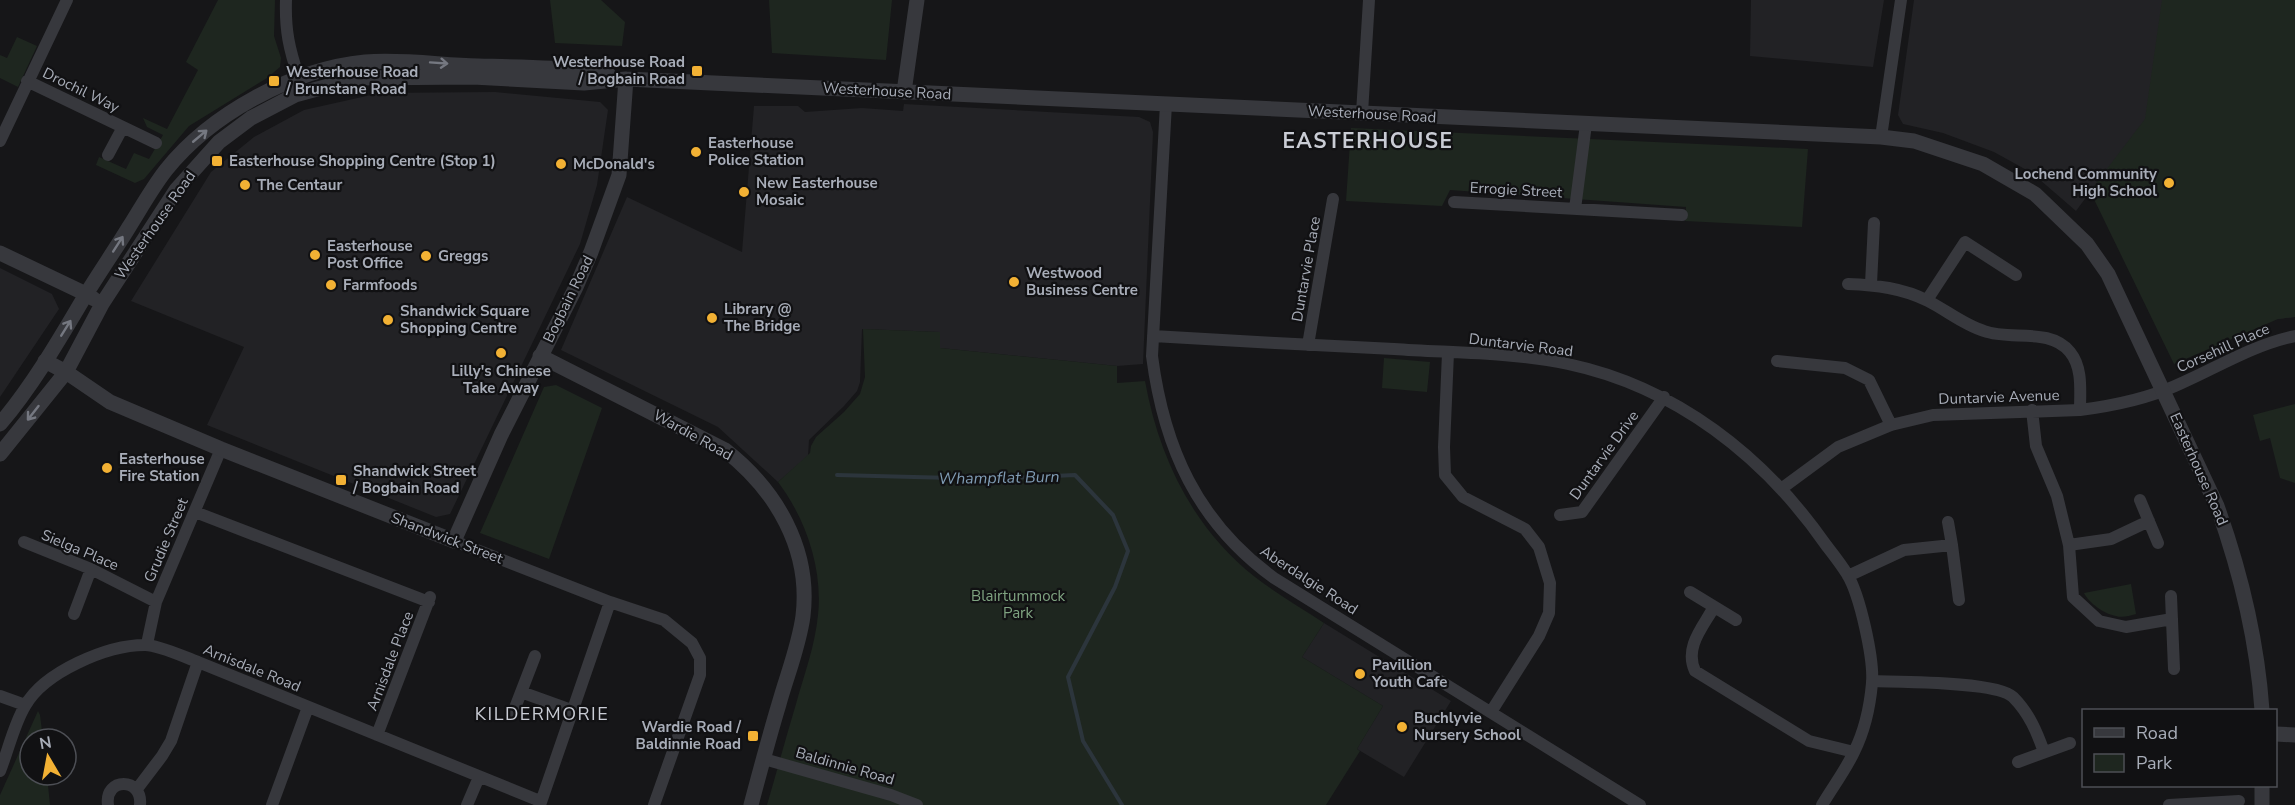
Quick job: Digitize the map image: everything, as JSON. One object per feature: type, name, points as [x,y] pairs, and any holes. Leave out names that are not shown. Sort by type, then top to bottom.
[{"type":"street","points":[[0,141],[67,0]]},
{"type":"street","points":[[286,0],[285,29],[288,48],[299,78]]},
{"type":"street","points":[[904,92],[917,0]]},
{"type":"street","points":[[1362,113],[1369,0]]},
{"type":"street","points":[[1881,137],[1901,0]]},
{"type":"street","name":"Westerhouse Road","points":[[0,424],[14,408],[45,361],[160,179],[196,139],[226,116],[254,99],[299,78],[364,62],[405,61],[583,70],[626,79]]},
{"type":"street","name":"Westerhouse Road","points":[[0,454],[66,372],[102,304],[176,190],[192,170],[219,142],[243,124],[295,95],[348,80],[390,76],[473,77],[584,83],[626,79],[1881,137],[1914,141],[1983,164],[2035,194],[2087,244]]},
{"type":"street","name":"Bogbain Road","points":[[454,541],[501,435],[580,278],[619,175],[626,79]]},
{"type":"street","name":"Drochil Way","points":[[27,81],[156,143]]},
{"type":"street","name":"Aberdalgie Road","points":[[1166,104],[1152,356],[1155,383],[1170,443],[1182,470],[1204,507],[1224,534],[1248,558],[1274,578],[1491,712],[1625,801],[1640,805]]},
{"type":"street","name":"Errogie Street","points":[[1575,209],[1586,124]]},
{"type":"street","name":"Drochil Way","points":[[108,155],[123,127]]},
{"type":"street","name":"Duntarvie Place","points":[[1308,345],[1333,199]]},
{"type":"street","name":"Errogie Street","points":[[1454,202],[1682,215]]},
{"type":"street","points":[[1871,284],[1875,223]]},
{"type":"street","points":[[1927,300],[1965,242],[2016,275]]},
{"type":"street","name":"Easterhouse Road","points":[[2087,244],[2108,274],[2217,506],[2244,586],[2254,636],[2262,709]]},
{"type":"street","points":[[0,254],[86,294],[102,304]]},
{"type":"street","points":[[1848,284],[1871,284],[1907,292],[1927,300],[1984,332],[2051,339],[2070,352],[2080,374],[2080,410]]},
{"type":"street","name":"Duntarvie Road","points":[[1153,336],[1448,352],[1569,364],[1624,381],[1664,397],[1702,419],[1756,462],[1820,535],[1848,576],[1865,622],[1872,681],[1865,722],[1854,752],[1822,805]]},
{"type":"street","name":"Corsehill Place","points":[[2164,390],[2270,341],[2295,336]]},
{"type":"street","points":[[1448,352],[1444,447],[1446,475],[1463,497],[1525,529],[1539,547],[1550,582],[1549,613],[1539,636],[1491,712]]},
{"type":"street","name":"Wardie Road","points":[[540,356],[725,450],[741,462],[769,492],[791,531],[800,566],[803,615],[751,805]]},
{"type":"street","name":"Shandwick Street","points":[[45,361],[66,372],[110,402],[221,449],[610,602],[664,620],[692,643],[700,658],[700,675],[654,805]]},
{"type":"street","points":[[1777,361],[1845,368],[1869,380],[1891,425]]},
{"type":"street","name":"Duntarvie Avenue","points":[[1781,489],[1838,447],[1891,425],[1934,414],[2080,410],[2103,407],[2164,390]]},
{"type":"street","name":"Duntarvie Drive","points":[[1560,515],[1582,512],[1664,397]]},
{"type":"street","points":[[2032,410],[2036,446],[2057,496],[2069,545],[2073,597],[2099,621],[2126,627],[2172,619]]},
{"type":"street","name":"Grudie Street","points":[[147,644],[156,602],[221,449]]},
{"type":"street","points":[[2140,500],[2158,543]]},
{"type":"street","name":"Arnisdale Place","points":[[195,512],[429,600],[377,735]]},
{"type":"street","points":[[2069,545],[2110,539],[2149,521]]},
{"type":"street","points":[[1948,522],[1959,600]]},
{"type":"street","name":"Sielga Place","points":[[24,542],[91,569],[156,602]]},
{"type":"street","points":[[1848,576],[1904,550],[1952,545]]},
{"type":"street","points":[[74,614],[91,569]]},
{"type":"street","points":[[1690,592],[1736,620]]},
{"type":"street","points":[[2171,596],[2174,669]]},
{"type":"street","points":[[540,803],[610,602]]},
{"type":"street","points":[[1714,607],[1692,645],[1690,660],[1695,670],[1809,741],[1854,752]]},
{"type":"street","name":"Arnisdale Road","points":[[0,771],[25,705],[51,678],[79,663],[124,647],[147,644],[198,662],[540,803]]},
{"type":"street","points":[[513,713],[535,656]]},
{"type":"street","points":[[136,789],[171,741],[198,662]]},
{"type":"street","points":[[1872,681],[1991,687],[2012,695],[2034,723],[2044,752]]},
{"type":"street","points":[[521,692],[571,710]]},
{"type":"street","points":[[0,696],[25,705]]},
{"type":"street","points":[[272,805],[308,707]]},
{"type":"street","points":[[2277,735],[2295,735]]},
{"type":"street","points":[[2018,762],[2070,743]]},
{"type":"street","name":"Baldinnie Road","points":[[764,759],[891,795],[917,805]]},
{"type":"street","points":[[467,805],[479,777]]},
{"type":"street","points":[[108,805],[108,793],[116,785],[127,784],[136,789],[141,800],[140,805]]},
{"type":"street","points":[[2262,787],[2262,805]]},
{"type":"street","points":[[2169,805],[2239,801]]},
{"type":"shaded area","points":[[1751,0],[1884,0],[1873,67],[1750,56]]},
{"type":"shaded area","name":"Lochend Community High School","points":[[1914,0],[2295,0],[2295,317],[2278,319],[2090,192],[2076,211],[2032,173],[1994,152],[1943,133],[1903,124],[1898,115]]},
{"type":"shaded area","points":[[495,92],[600,102],[608,110],[597,185],[580,244],[450,514],[436,517],[207,425],[244,347],[131,301],[211,172],[254,137],[304,110],[380,93]]},
{"type":"shaded area","points":[[904,104],[1139,117],[1150,122],[1153,132],[1143,364],[1117,366],[940,348],[939,332],[862,329],[860,382],[857,391],[809,440],[808,456],[778,482],[718,427],[561,350],[627,197],[742,252],[754,106],[798,106],[805,112],[862,108],[903,111]]},
{"type":"shaded area","points":[[0,268],[52,294],[59,309],[0,397]]},
{"type":"shaded area","points":[[1324,623],[1451,701],[1404,777],[1357,749],[1383,706],[1302,657]]},
{"type":"green space","points":[[218,0],[275,0],[274,36],[281,58],[280,67],[267,78],[189,126],[144,179],[135,183],[96,165],[99,157],[126,169],[134,153],[149,159],[163,135],[147,127],[143,118],[167,129],[198,70],[186,62]]},
{"type":"green space","points":[[550,0],[601,0],[625,22],[622,46],[555,43]]},
{"type":"green space","points":[[769,0],[892,0],[886,60],[772,53]]},
{"type":"green space","points":[[2162,0],[2295,0],[2295,317],[2278,319],[2174,364],[2090,191],[2145,119]]},
{"type":"green space","points":[[17,37],[37,46],[18,87],[0,78],[0,55],[7,58]]},
{"type":"green space","points":[[1351,128],[1808,149],[1802,227],[1685,221],[1686,207],[1450,190],[1442,206],[1346,201]]},
{"type":"green space","name":"Blairtummock Park","points":[[863,329],[940,332],[940,348],[1117,366],[1117,383],[1145,381],[1159,437],[1182,490],[1197,514],[1233,558],[1255,577],[1324,623],[1302,657],[1383,706],[1357,749],[1360,751],[1326,805],[767,805],[812,649],[817,627],[819,598],[815,562],[804,528],[788,496],[778,482],[810,453],[816,437],[860,394],[865,377]]},
{"type":"green space","points":[[1384,358],[1430,362],[1427,392],[1382,388]]},
{"type":"green space","points":[[556,385],[602,408],[549,559],[480,533],[544,387]]},
{"type":"green space","points":[[2295,404],[2295,483],[2280,478],[2270,438],[2260,441],[2253,415]]},
{"type":"green space","points":[[2131,584],[2136,614],[2123,617],[2102,610],[2093,604],[2084,593]]},
{"type":"green space","points":[[38,711],[42,727],[31,727]]},
{"type":"green space","points":[[18,755],[18,787],[48,787],[50,805],[0,805],[0,795]]},
{"type":"waterway","name":"Whampflat Burn","points":[[837,475],[991,479],[1075,475],[1113,515],[1128,551],[1115,587],[1068,677],[1083,741],[1122,805]]},
{"type":"place","name":"Westerhouse Road / Bogbain Road","points":[[697,71]]},
{"type":"place","name":"Westerhouse Road / Brunstane Road","points":[[274,81]]},
{"type":"place","name":"Easterhouse Police Station","points":[[696,152]]},
{"type":"place","name":"Easterhouse Shopping Centre (Stop 1)","points":[[217,161]]},
{"type":"place","name":"McDonald's","points":[[561,164]]},
{"type":"place","name":"Lochend Community High School","points":[[2169,183]]},
{"type":"place","name":"The Centaur","points":[[245,185]]},
{"type":"place","name":"New Easterhouse Mosaic","points":[[744,192]]},
{"type":"place","name":"Easterhouse Post Office","points":[[315,255]]},
{"type":"place","name":"Greggs","points":[[426,256]]},
{"type":"place","name":"Westwood Business Centre","points":[[1014,282]]},
{"type":"place","name":"Farmfoods","points":[[331,285]]},
{"type":"place","name":"Library @ The Bridge","points":[[712,318]]},
{"type":"place","name":"Shandwick Square Shopping Centre","points":[[388,320]]},
{"type":"place","name":"Lilly's Chinese Take Away","points":[[501,353]]},
{"type":"place","name":"Easterhouse Fire Station","points":[[107,468]]},
{"type":"place","name":"Shandwick Street / Bogbain Road","points":[[341,480]]},
{"type":"place","name":"Pavillion Youth Cafe","points":[[1360,674]]},
{"type":"place","name":"Buchlyvie Nursery School","points":[[1402,727]]},
{"type":"place","name":"Wardie Road / Baldinnie Road","points":[[753,736]]},
{"type":"district","name":"EASTERHOUSE","points":[[1368,141]]},
{"type":"district","name":"KILDERMORIE","points":[[542,714]]}]
